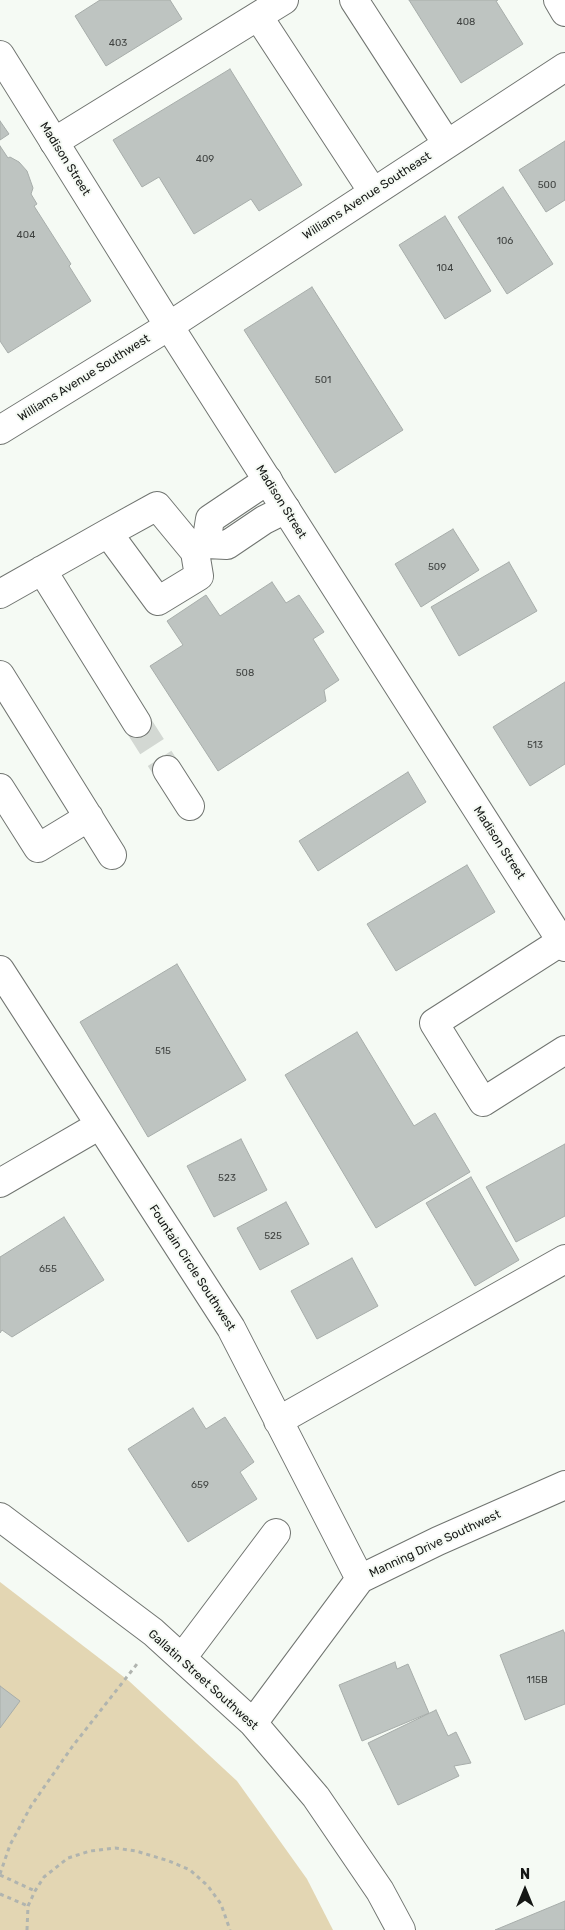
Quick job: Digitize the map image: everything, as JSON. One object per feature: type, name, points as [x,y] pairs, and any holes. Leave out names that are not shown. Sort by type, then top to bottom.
[{"type":"street","points":[[54,142],[284,0]]},
{"type":"street","points":[[354,0],[447,144]]},
{"type":"street","points":[[558,0],[565,12]]},
{"type":"street","points":[[258,16],[373,192]]},
{"type":"street","name":"Madison Street","points":[[0,55],[169,326],[563,944]]},
{"type":"street","name":"Williams Avenue Southeast","points":[[169,326],[565,67]]},
{"type":"street","name":"Williams Avenue Southwest","points":[[0,430],[169,326]]},
{"type":"street","points":[[108,532],[158,601],[199,576],[200,548],[210,519],[268,480]]},
{"type":"street","points":[[0,594],[157,506],[200,548]]},
{"type":"street","points":[[200,548],[226,545],[264,520],[286,509]]},
{"type":"street","points":[[42,570],[137,723]]},
{"type":"street","points":[[4,691],[112,855]]},
{"type":"street","points":[[168,770],[190,806]]},
{"type":"street","points":[[0,788],[38,848],[88,817]]},
{"type":"street","points":[[563,944],[434,1023],[483,1102],[565,1050]]},
{"type":"street","name":"Fountain Circle Southwest","points":[[0,970],[231,1328],[360,1579]]},
{"type":"street","points":[[0,1183],[100,1125]]},
{"type":"street","points":[[278,1421],[565,1259]]},
{"type":"street","name":"Manning Drive Southwest","points":[[253,1723],[360,1579],[438,1541],[565,1485]]},
{"type":"street","name":"Gallatin Street Southwest","points":[[0,1517],[153,1632],[253,1723],[316,1797],[380,1891],[401,1930]]},
{"type":"street","points":[[182,1658],[276,1533]]},
{"type":"path","points":[[35,1891],[0,1874],[10,1845],[31,1806],[72,1747],[137,1664]]},
{"type":"path","points":[[27,1930],[28,1906],[44,1876],[68,1858],[90,1850],[115,1848],[136,1850],[190,1870],[208,1886],[221,1904],[230,1930]]},
{"type":"path","points":[[0,1894],[28,1906]]},
{"type":"shaded area","points":[[0,1582],[129,1681],[237,1781],[307,1879],[333,1930],[0,1930]]},
{"type":"building","points":[[100,0],[170,0],[182,19],[106,66],[75,16]]},
{"type":"building","points":[[409,0],[498,0],[496,1],[523,44],[461,83]]},
{"type":"building","points":[[230,69],[302,185],[259,211],[251,199],[194,234],[159,177],[142,187],[113,140]]},
{"type":"building","points":[[0,121],[9,134],[0,140]]},
{"type":"building","points":[[565,141],[565,200],[546,212],[519,170]]},
{"type":"building","points":[[0,146],[8,158],[10,157],[19,162],[27,171],[33,188],[31,194],[37,204],[34,206],[71,264],[69,266],[91,301],[8,353],[0,341]]},
{"type":"building","points":[[503,187],[553,264],[507,294],[458,217]]},
{"type":"building","points":[[445,216],[491,291],[445,319],[399,245]]},
{"type":"building","points":[[312,287],[403,430],[335,473],[244,330]]},
{"type":"building","points":[[453,529],[479,570],[421,607],[395,564]]},
{"type":"building","points":[[509,562],[537,611],[459,656],[431,607]]},
{"type":"building","points":[[272,582],[286,603],[299,595],[324,632],[313,639],[339,680],[324,690],[326,701],[218,771],[150,666],[183,645],[167,621],[206,595],[220,616]]},
{"type":"building","points":[[565,682],[565,764],[530,786],[493,727]]},
{"type":"building","points":[[408,772],[426,802],[318,871],[299,841]]},
{"type":"building","points":[[467,865],[495,912],[396,971],[367,924]]},
{"type":"building","points":[[177,964],[246,1080],[148,1137],[80,1022]]},
{"type":"building","points":[[357,1032],[414,1126],[435,1113],[470,1172],[376,1228],[285,1075]]},
{"type":"building","points":[[241,1139],[267,1190],[214,1217],[187,1166]]},
{"type":"building","points":[[565,1144],[565,1216],[516,1242],[486,1187]]},
{"type":"building","points":[[471,1177],[519,1260],[475,1286],[426,1203]]},
{"type":"building","points":[[286,1202],[309,1244],[260,1270],[237,1228]]},
{"type":"building","points":[[64,1217],[104,1280],[12,1337],[2,1330],[0,1333],[0,1257]]},
{"type":"building","points":[[352,1258],[378,1306],[317,1339],[291,1291]]},
{"type":"building","points":[[193,1408],[206,1429],[225,1417],[254,1462],[240,1472],[257,1499],[188,1542],[128,1449]]},
{"type":"building","points":[[563,1630],[565,1634],[565,1704],[525,1720],[500,1655]]},
{"type":"building","points":[[395,1662],[397,1669],[408,1664],[429,1713],[362,1741],[339,1685]]},
{"type":"building","points":[[0,1686],[20,1701],[0,1728]]},
{"type":"building","points":[[436,1710],[448,1736],[456,1732],[471,1763],[454,1766],[459,1776],[398,1805],[368,1743]]},
{"type":"building","points":[[565,1901],[565,1930],[495,1930]]},
{"type":"tunnel","points":[[137,723],[167,770]]}]
